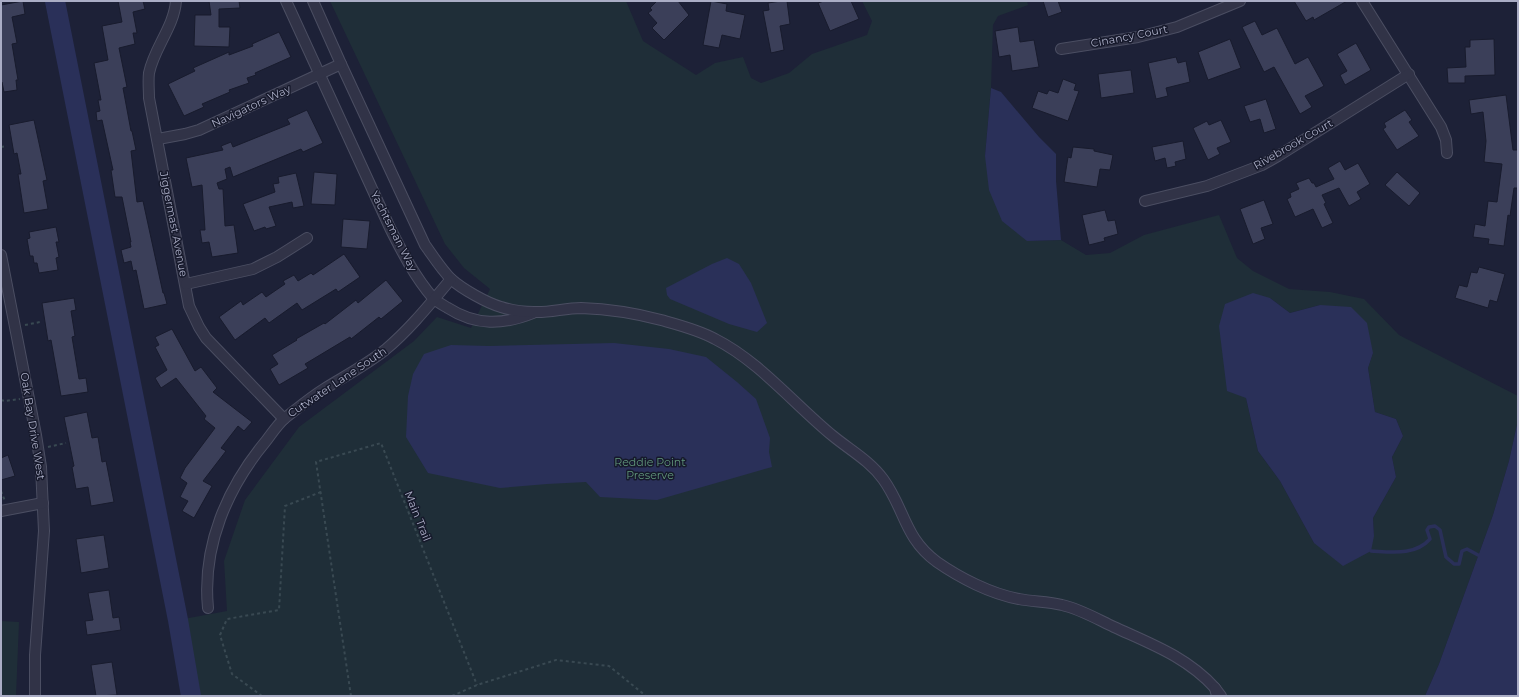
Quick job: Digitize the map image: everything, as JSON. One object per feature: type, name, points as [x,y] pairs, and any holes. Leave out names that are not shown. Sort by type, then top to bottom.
[{"type":"street","name":"Jiggermast Avenue","points":[[176,1],[168,30],[153,60],[149,74],[149,98],[192,312],[199,328],[206,338],[284,419]]},
{"type":"street","name":"Yachtsman Way","points":[[286,1],[390,228],[408,264],[434,299],[452,311],[471,319],[492,322],[515,320],[535,312]]},
{"type":"street","name":"Yachtsman Way","points":[[313,1],[425,245],[438,264],[451,279],[466,290],[501,308],[535,312]]},
{"type":"street","name":"Cinancy Court","points":[[1061,49],[1138,37],[1170,28],[1240,1]]},
{"type":"street","points":[[1362,1],[1441,127],[1446,140],[1447,153]]},
{"type":"street","name":"Navigators Way","points":[[158,139],[199,130],[341,64]]},
{"type":"street","name":"Rivebrook Court","points":[[1145,201],[1207,186],[1262,165],[1409,74]]},
{"type":"street","points":[[186,284],[253,269],[277,257],[307,238]]},
{"type":"street","name":"Oak Bay Drive West","points":[[1,255],[38,448],[43,504],[42,553],[35,656],[35,696]]},
{"type":"street","name":"Cutwater Lane South","points":[[208,608],[206,588],[207,573],[218,522],[235,486],[251,458],[284,419],[323,390],[362,367],[385,350],[405,332],[451,279]]},
{"type":"street","points":[[535,312],[579,308],[608,309],[660,319],[715,339],[740,355],[833,436],[874,468],[885,481],[918,545],[938,562],[964,579],[1000,594],[1019,599],[1062,605],[1089,615],[1186,662],[1205,677],[1218,694]]},
{"type":"street","points":[[1,511],[43,504]]},
{"type":"path","points":[[1,148],[7,146]]},
{"type":"path","points":[[15,327],[40,322]]},
{"type":"path","points":[[1,400],[5,401],[29,397]]},
{"type":"path","points":[[38,448],[66,443]]},
{"type":"path","name":"Main Trail","points":[[351,696],[316,462],[381,443],[477,685]]},
{"type":"path","points":[[262,696],[232,674],[220,635],[227,619],[279,610],[285,506],[321,492]]},
{"type":"path","points":[[452,696],[477,685],[556,660],[609,666],[646,696]]},
{"type":"green space","name":"Reddie Point Preserve","points":[[330,1],[626,1],[643,41],[696,75],[715,63],[743,57],[751,78],[761,83],[789,73],[812,54],[867,35],[872,21],[862,1],[1027,1],[1028,5],[998,16],[993,25],[991,88],[985,156],[1027,241],[1061,240],[1086,255],[1110,253],[1144,235],[1219,215],[1237,258],[1253,271],[1289,289],[1330,292],[1364,299],[1399,335],[1518,396],[1518,420],[1509,461],[1493,515],[1439,664],[1425,696],[191,696],[178,620],[227,611],[224,561],[245,500],[299,427],[414,341],[437,317],[471,328],[490,289],[464,268],[445,244]],"holes":[[[1270,298],[1290,313],[1320,305],[1373,353],[1368,368],[1375,412],[1396,419],[1403,436],[1392,457],[1396,477],[1373,518],[1374,536],[1314,543],[1280,481],[1258,451],[1246,398]]]},
{"type":"green space","points":[[1,621],[19,622],[16,696],[1,696]]},
{"type":"water","points":[[991,88],[1001,92],[1039,137],[1056,154],[1056,181],[1061,240],[1027,241],[1002,221],[989,190],[985,156]]},
{"type":"water","points":[[727,258],[739,264],[751,283],[767,323],[757,332],[729,324],[670,299],[667,295],[666,288],[712,264]]},
{"type":"water","points":[[1253,293],[1270,298],[1290,313],[1320,305],[1351,307],[1367,323],[1373,353],[1368,368],[1375,412],[1396,419],[1403,436],[1392,457],[1396,477],[1373,518],[1374,536],[1371,551],[1343,566],[1314,543],[1280,481],[1258,451],[1246,398],[1227,391],[1219,326],[1225,304]]},
{"type":"water","points":[[614,343],[669,349],[706,357],[756,399],[770,438],[769,452],[772,467],[657,500],[600,497],[586,482],[500,488],[428,473],[406,437],[408,396],[413,374],[424,354],[451,345],[489,346]]},
{"type":"water","points":[[1518,420],[1518,696],[1425,696],[1439,664],[1493,515],[1509,461]]},
{"type":"building","points":[[23,1],[25,14],[12,17],[17,43],[12,44],[18,80],[16,80],[17,90],[4,92],[1,82],[1,5]]},
{"type":"building","points":[[118,1],[143,1],[145,9],[133,12],[137,33],[133,33],[135,44],[119,48],[127,87],[123,88],[136,150],[131,151],[137,202],[143,201],[163,293],[167,304],[144,309],[136,270],[133,271],[131,261],[124,263],[121,250],[131,247],[131,242],[122,197],[115,197],[111,170],[113,170],[102,120],[97,121],[96,112],[100,111],[98,100],[101,100],[94,63],[108,60],[102,26],[122,22]]},
{"type":"building","points":[[209,1],[239,1],[240,8],[219,9],[219,27],[230,27],[229,47],[194,46],[195,15],[211,15]]},
{"type":"building","points":[[657,1],[678,1],[689,15],[664,40],[652,28],[657,23],[648,13],[652,10],[650,8]]},
{"type":"building","points":[[711,1],[727,4],[726,11],[745,15],[740,39],[722,35],[719,48],[703,45]]},
{"type":"building","points":[[787,1],[790,24],[780,26],[784,50],[771,53],[763,11],[769,10],[768,3]]},
{"type":"building","points":[[824,1],[851,1],[859,19],[830,31],[818,3]]},
{"type":"building","points":[[1043,1],[1058,1],[1062,12],[1048,17]]},
{"type":"building","points":[[1294,1],[1347,1],[1314,20],[1313,17],[1306,21]]},
{"type":"building","points":[[1255,21],[1262,35],[1277,28],[1295,64],[1308,57],[1324,86],[1305,96],[1312,107],[1300,114],[1274,67],[1264,72],[1242,27]]},
{"type":"building","points":[[1018,27],[1020,42],[1034,40],[1039,67],[1012,71],[1010,55],[999,57],[995,31]]},
{"type":"building","points":[[279,32],[291,57],[255,73],[256,75],[247,78],[249,83],[229,90],[230,92],[202,104],[204,107],[184,116],[168,84],[195,71],[193,68],[229,52],[229,55],[253,46],[252,44]]},
{"type":"building","points":[[1230,39],[1241,68],[1208,80],[1198,52]]},
{"type":"building","points":[[1494,39],[1495,75],[1465,76],[1465,83],[1448,83],[1447,68],[1466,67],[1465,47],[1470,47],[1470,40]]},
{"type":"building","points":[[1356,43],[1371,70],[1345,85],[1340,75],[1347,71],[1337,54]]},
{"type":"building","points":[[1176,57],[1178,63],[1186,61],[1190,82],[1166,88],[1168,96],[1156,99],[1148,63]]},
{"type":"building","points":[[1131,70],[1134,93],[1101,98],[1098,74]]},
{"type":"building","points":[[1063,79],[1076,84],[1074,90],[1079,91],[1068,121],[1032,108],[1038,91],[1047,94],[1049,90],[1058,93]]},
{"type":"building","points":[[1506,95],[1513,150],[1518,150],[1518,188],[1514,188],[1510,216],[1508,215],[1504,246],[1488,244],[1489,239],[1473,237],[1475,224],[1485,226],[1488,201],[1497,202],[1502,164],[1484,162],[1486,141],[1483,112],[1471,114],[1469,100]]},
{"type":"building","points":[[1266,99],[1276,129],[1264,133],[1260,119],[1250,122],[1244,106]]},
{"type":"building","points":[[307,110],[323,143],[303,152],[301,149],[233,177],[230,167],[225,169],[227,179],[217,183],[219,189],[223,189],[225,226],[234,225],[238,253],[212,257],[209,242],[202,243],[200,230],[205,230],[202,185],[192,187],[186,158],[223,150],[221,146],[231,142],[233,147],[290,124],[287,119]]},
{"type":"building","points":[[1405,110],[1412,120],[1409,122],[1419,136],[1397,150],[1383,129],[1386,127],[1384,123]]},
{"type":"building","points":[[34,120],[47,180],[43,181],[48,209],[24,213],[18,174],[21,174],[17,153],[14,154],[9,125]]},
{"type":"building","points":[[1221,120],[1231,142],[1217,148],[1220,154],[1208,160],[1193,128],[1207,121],[1209,125]]},
{"type":"building","points":[[1183,141],[1186,159],[1175,162],[1176,166],[1167,168],[1165,158],[1155,161],[1152,147]]},
{"type":"building","points":[[1073,147],[1094,149],[1094,151],[1113,155],[1110,170],[1100,169],[1097,187],[1064,182],[1068,157],[1071,158]]},
{"type":"building","points":[[1340,161],[1345,170],[1358,163],[1370,184],[1357,192],[1361,199],[1349,206],[1339,188],[1322,195],[1326,203],[1324,204],[1333,223],[1322,228],[1313,209],[1295,217],[1287,199],[1291,197],[1290,193],[1299,189],[1296,183],[1309,178],[1316,187],[1334,179],[1328,168]]},
{"type":"building","points":[[314,172],[337,174],[335,205],[311,204]]},
{"type":"building","points":[[1397,172],[1420,193],[1409,206],[1385,185]]},
{"type":"building","points":[[296,173],[304,206],[293,208],[292,202],[269,207],[276,226],[266,229],[265,227],[254,231],[243,204],[275,192],[273,184],[279,183],[278,177]]},
{"type":"building","points":[[1264,200],[1273,224],[1261,228],[1265,239],[1253,244],[1240,209]]},
{"type":"building","points":[[1105,210],[1108,221],[1115,220],[1118,234],[1104,238],[1105,241],[1089,245],[1082,215]]},
{"type":"building","points":[[343,219],[370,221],[367,249],[341,247]]},
{"type":"building","points":[[56,227],[59,242],[56,242],[59,257],[56,258],[58,270],[39,273],[37,263],[34,263],[33,256],[30,256],[27,239],[30,238],[29,232]]},
{"type":"building","points":[[344,254],[360,277],[338,292],[336,289],[302,310],[297,303],[269,323],[265,318],[235,340],[219,317],[241,301],[243,305],[262,292],[266,297],[285,284],[283,281],[294,275],[298,281],[311,273],[313,275]]},
{"type":"building","points":[[1479,267],[1505,274],[1497,302],[1490,300],[1488,308],[1455,298],[1459,285],[1467,287],[1471,272],[1477,273]]},
{"type":"building","points":[[386,280],[403,301],[381,319],[379,317],[351,339],[350,337],[305,364],[308,368],[279,385],[270,369],[278,364],[272,355],[297,340],[296,339],[324,323],[325,324],[356,300],[358,303]]},
{"type":"building","points":[[74,298],[76,310],[71,311],[75,336],[72,337],[79,379],[86,378],[88,392],[61,396],[51,340],[48,341],[42,303]]},
{"type":"building","points":[[172,329],[195,371],[201,367],[217,388],[213,392],[252,422],[244,431],[238,426],[221,448],[226,451],[203,481],[212,486],[194,518],[182,511],[188,501],[180,497],[187,483],[180,478],[185,468],[215,428],[204,419],[206,416],[176,378],[161,388],[155,378],[167,370],[155,347],[159,345],[155,337]]},
{"type":"building","points":[[87,412],[92,438],[98,437],[102,462],[106,461],[114,502],[91,506],[88,487],[76,489],[72,467],[74,466],[64,417]]},
{"type":"building","points":[[8,455],[15,476],[1,480],[1,458]]},
{"type":"building","points":[[104,535],[109,568],[81,573],[76,539]]},
{"type":"building","points":[[109,590],[113,618],[119,617],[121,630],[87,635],[85,621],[93,620],[88,593]]},
{"type":"building","points":[[112,662],[117,695],[96,696],[91,665]]},
{"type":"waterway","points":[[55,1],[178,620],[191,696]]},
{"type":"waterway","points":[[1371,551],[1410,551],[1424,544],[1430,539],[1427,530],[1429,527],[1435,526],[1440,530],[1446,557],[1454,564],[1459,564],[1462,551],[1467,549],[1478,555]]}]
